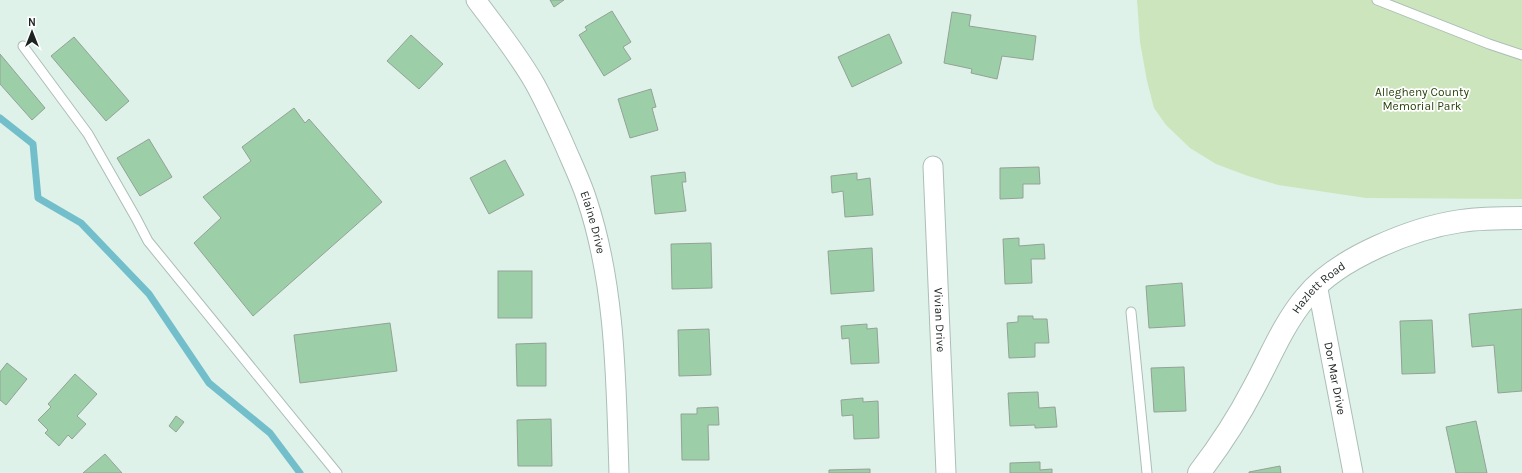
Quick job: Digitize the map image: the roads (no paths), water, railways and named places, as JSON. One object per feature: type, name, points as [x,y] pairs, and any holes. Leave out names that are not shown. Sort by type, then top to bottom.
[{"type":"street","name":"Elaine Drive","points":[[476,0],[519,59],[535,84],[555,125],[587,200],[600,249],[612,323],[617,396],[619,473]]},
{"type":"street","name":"Vivian Drive","points":[[933,166],[946,473]]},
{"type":"street","name":"Hazlett Road","points":[[1199,473],[1252,391],[1288,322],[1305,297],[1317,284],[1332,273],[1377,248],[1424,230],[1461,221],[1497,218],[1522,218]]},
{"type":"street","name":"Dor Mar Drive","points":[[1317,284],[1353,473]]},
{"type":"lane","points":[[1377,0],[1488,44],[1522,55]]},
{"type":"lane","points":[[23,46],[88,134],[148,241],[337,473]]},
{"type":"lane","points":[[1131,312],[1147,473]]},
{"type":"waterway","points":[[0,118],[33,144],[38,198],[81,223],[149,294],[209,383],[270,433],[300,473]]},
{"type":"park label","name":"Allegheny County Memorial Park","points":[[1422,99]]}]
